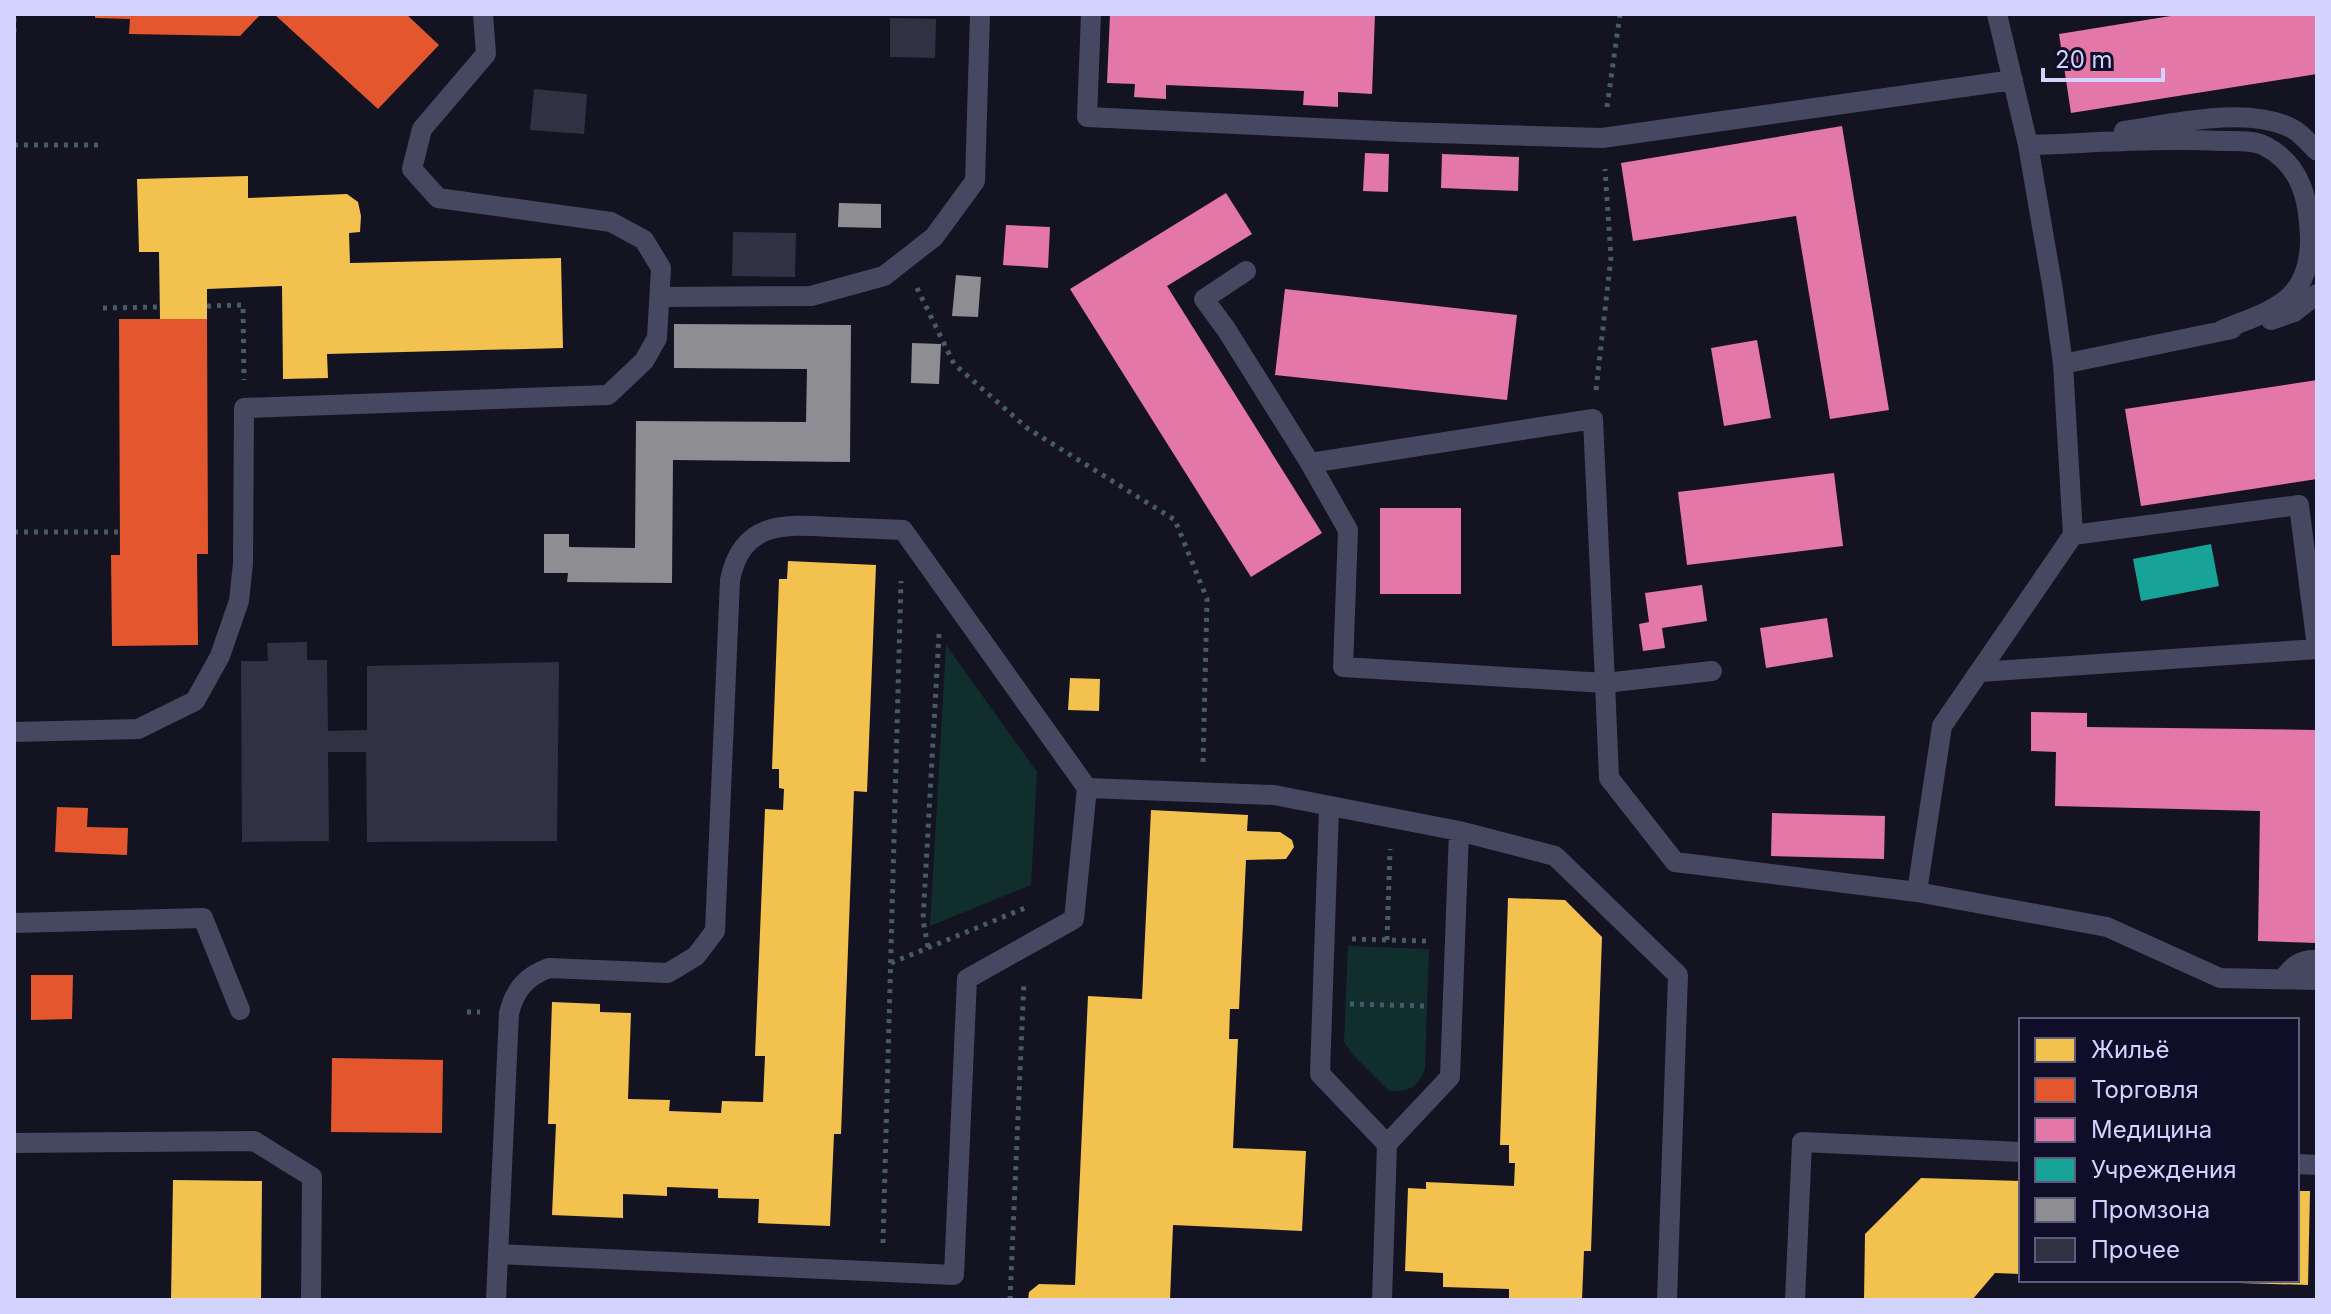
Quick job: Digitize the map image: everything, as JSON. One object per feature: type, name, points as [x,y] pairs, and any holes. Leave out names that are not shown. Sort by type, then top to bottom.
[{"type":"lane","points":[[14,732],[138,729],[195,701],[220,656],[239,601],[243,563],[244,408],[608,395],[644,361],[657,338],[661,268],[644,240],[611,222],[438,198],[412,169],[422,129],[486,54],[483,14]]},
{"type":"lane","points":[[660,297],[811,296],[884,276],[934,237],[975,181],[980,14]]},
{"type":"lane","points":[[1091,14],[1087,117],[1602,138],[2013,80]]},
{"type":"lane","points":[[1917,892],[1942,726],[2073,535],[2063,364],[2028,145],[1997,14]]},
{"type":"lane","points":[[2028,145],[2187,121],[2259,118],[2291,127],[2317,151]]},
{"type":"lane","points":[[2028,145],[2238,141],[2263,144],[2288,162],[2305,189],[2310,223],[2310,252],[2302,279],[2294,294],[2278,308],[2222,330]]},
{"type":"lane","points":[[1246,271],[1204,299],[1310,463],[1348,530],[1343,667],[1605,683],[1712,671]]},
{"type":"lane","points":[[2063,364],[2260,324],[2294,312],[2317,294]]},
{"type":"lane","points":[[1310,463],[1593,419],[1609,778],[1675,862],[1917,892],[2107,927],[2220,978],[2317,980]]},
{"type":"lane","points":[[1980,672],[2317,648],[2299,505],[2073,535]]},
{"type":"lane","points":[[496,1300],[498,1254],[509,1013],[518,989],[537,972],[549,968],[668,973],[696,956],[715,931],[730,580],[738,555],[758,535],[785,524],[903,530],[1087,788],[1074,919],[967,979],[954,1275],[498,1254]]},
{"type":"lane","points":[[1087,788],[1274,795],[1459,831],[1555,856],[1678,975],[1667,1300]]},
{"type":"lane","points":[[1329,808],[1320,1074],[1387,1144]]},
{"type":"lane","points":[[1382,1300],[1387,1144],[1450,1077],[1459,831]]},
{"type":"lane","points":[[14,923],[203,918],[240,1010]]},
{"type":"lane","points":[[2283,979],[2305,959],[2317,960]]},
{"type":"lane","points":[[14,1143],[254,1141],[312,1177],[311,1300]]},
{"type":"lane","points":[[1795,1300],[1802,1142],[2019,1152]]},
{"type":"path","points":[[14,14],[14,32]]},
{"type":"path","points":[[1593,419],[1611,257],[1602,138],[1620,14]]},
{"type":"path","points":[[14,145],[99,145]]},
{"type":"path","points":[[906,259],[919,294],[954,364],[1027,428],[1175,520],[1207,599],[1202,793]]},
{"type":"path","points":[[207,306],[243,305],[244,408]]},
{"type":"path","points":[[103,308],[160,307]]},
{"type":"path","points":[[14,532],[120,532]]},
{"type":"path","points":[[882,1272],[901,580]]},
{"type":"path","points":[[928,948],[923,920],[939,633]]},
{"type":"path","points":[[1387,940],[1391,819]]},
{"type":"path","points":[[891,963],[1037,903]]},
{"type":"path","points":[[1325,938],[1455,942]]},
{"type":"path","points":[[1010,1300],[1025,947]]},
{"type":"path","points":[[1322,1003],[1453,1007]]},
{"type":"green space","points":[[946,645],[1037,772],[1031,885],[930,926]]},
{"type":"green space","points":[[1348,946],[1429,949],[1425,1068],[1416,1084],[1402,1091],[1389,1091],[1344,1042]]},
{"type":"building: Жильё","points":[[248,176],[248,198],[347,194],[358,202],[360,232],[349,233],[350,263],[561,258],[563,348],[327,354],[328,378],[283,379],[282,286],[207,289],[207,319],[160,319],[159,252],[139,252],[137,179]]},
{"type":"building: Жильё","points":[[788,561],[876,565],[867,792],[854,791],[841,1134],[834,1134],[830,1226],[758,1223],[759,1199],[718,1198],[718,1189],[667,1187],[667,1196],[623,1194],[623,1218],[552,1215],[556,1124],[548,1124],[552,1002],[600,1004],[600,1012],[631,1013],[628,1099],[670,1100],[669,1111],[721,1113],[722,1101],[763,1102],[765,1056],[755,1056],[765,809],[783,810],[784,789],[779,788],[779,769],[772,769],[779,579],[787,579]]},
{"type":"building: Жильё","points":[[1070,678],[1100,679],[1099,711],[1068,710]]},
{"type":"building: Жильё","points":[[1151,810],[1248,815],[1247,831],[1280,832],[1292,840],[1294,847],[1286,859],[1246,860],[1239,1009],[1230,1009],[1229,1039],[1238,1039],[1233,1148],[1306,1151],[1302,1231],[1173,1225],[1170,1300],[1028,1300],[1029,1292],[1039,1284],[1075,1285],[1088,996],[1142,999]]},
{"type":"building: Жильё","points":[[1508,898],[1565,900],[1602,937],[1591,1251],[1584,1251],[1582,1300],[1509,1300],[1509,1289],[1443,1287],[1443,1273],[1405,1271],[1408,1188],[1426,1189],[1426,1182],[1514,1186],[1515,1163],[1509,1163],[1509,1145],[1500,1145]]},
{"type":"building: Жильё","points":[[1921,1178],[2019,1181],[2019,1274],[1995,1273],[1972,1300],[1864,1300],[1865,1234]]},
{"type":"building: Жильё","points":[[173,1180],[262,1181],[261,1300],[171,1300]]},
{"type":"building: Жильё","points":[[2299,1191],[2310,1191],[2308,1285],[2239,1283],[2299,1282]]},
{"type":"building: Торговля","points":[[95,14],[261,14],[240,36],[129,34],[130,19],[95,18]]},
{"type":"building: Торговля","points":[[274,14],[406,14],[439,45],[378,109]]},
{"type":"building: Торговля","points":[[119,319],[207,319],[208,554],[197,554],[198,645],[112,646],[111,555],[120,555]]},
{"type":"building: Торговля","points":[[57,807],[88,808],[87,827],[128,828],[127,855],[55,852]]},
{"type":"building: Торговля","points":[[31,975],[73,975],[72,1019],[31,1020]]},
{"type":"building: Торговля","points":[[332,1058],[443,1060],[442,1133],[331,1132]]},
{"type":"building: Медицина","points":[[1110,14],[1375,14],[1372,94],[1338,92],[1338,107],[1303,105],[1304,91],[1166,85],[1166,99],[1134,97],[1135,84],[1107,83]]},
{"type":"building: Медицина","points":[[2183,14],[2317,14],[2317,74],[2071,113],[2059,34]]},
{"type":"building: Медицина","points":[[1842,126],[1889,410],[1830,419],[1796,216],[1633,241],[1621,163]]},
{"type":"building: Медицина","points":[[1365,153],[1389,154],[1388,192],[1363,191]]},
{"type":"building: Медицина","points":[[1442,154],[1519,157],[1518,191],[1441,188]]},
{"type":"building: Медицина","points":[[1226,193],[1252,234],[1167,286],[1322,533],[1251,577],[1070,289]]},
{"type":"building: Медицина","points":[[1006,225],[1050,227],[1048,268],[1003,265]]},
{"type":"building: Медицина","points":[[1285,289],[1517,315],[1507,400],[1275,375]]},
{"type":"building: Медицина","points":[[1757,340],[1771,418],[1724,426],[1711,348]]},
{"type":"building: Медицина","points":[[2317,380],[2317,479],[2141,506],[2125,409]]},
{"type":"building: Медицина","points":[[1834,473],[1843,546],[1687,565],[1678,492]]},
{"type":"building: Медицина","points":[[1380,508],[1461,508],[1461,594],[1380,594]]},
{"type":"building: Медицина","points":[[1702,585],[1707,621],[1662,628],[1665,648],[1643,651],[1639,624],[1649,622],[1645,593]]},
{"type":"building: Медицина","points":[[1827,618],[1833,657],[1766,668],[1760,628]]},
{"type":"building: Медицина","points":[[2031,712],[2087,713],[2087,727],[2317,730],[2317,943],[2258,941],[2260,811],[2055,806],[2056,752],[2031,751]]},
{"type":"building: Медицина","points":[[1772,813],[1885,816],[1884,859],[1771,856]]},
{"type":"building: Учреждения","points":[[2211,544],[2219,586],[2141,601],[2133,559]]},
{"type":"building: Промзона","points":[[839,203],[881,204],[881,228],[838,227]]},
{"type":"building: Промзона","points":[[956,275],[981,277],[978,317],[952,316]]},
{"type":"building: Промзона","points":[[674,324],[851,325],[850,462],[673,460],[672,583],[567,582],[568,573],[544,573],[544,534],[569,534],[569,547],[635,548],[636,421],[806,422],[807,369],[674,368]]},
{"type":"building: Промзона","points":[[912,343],[941,344],[939,384],[911,383]]},
{"type":"building: Прочее","points":[[890,18],[936,19],[935,58],[890,57]]},
{"type":"building: Прочее","points":[[534,89],[587,94],[584,134],[530,130]]},
{"type":"building: Прочее","points":[[733,232],[796,233],[795,277],[732,276]]},
{"type":"building: Прочее","points":[[307,642],[307,660],[327,660],[328,731],[367,730],[367,666],[559,662],[557,841],[367,842],[366,752],[328,752],[329,841],[242,842],[241,661],[268,661],[267,643]]}]
